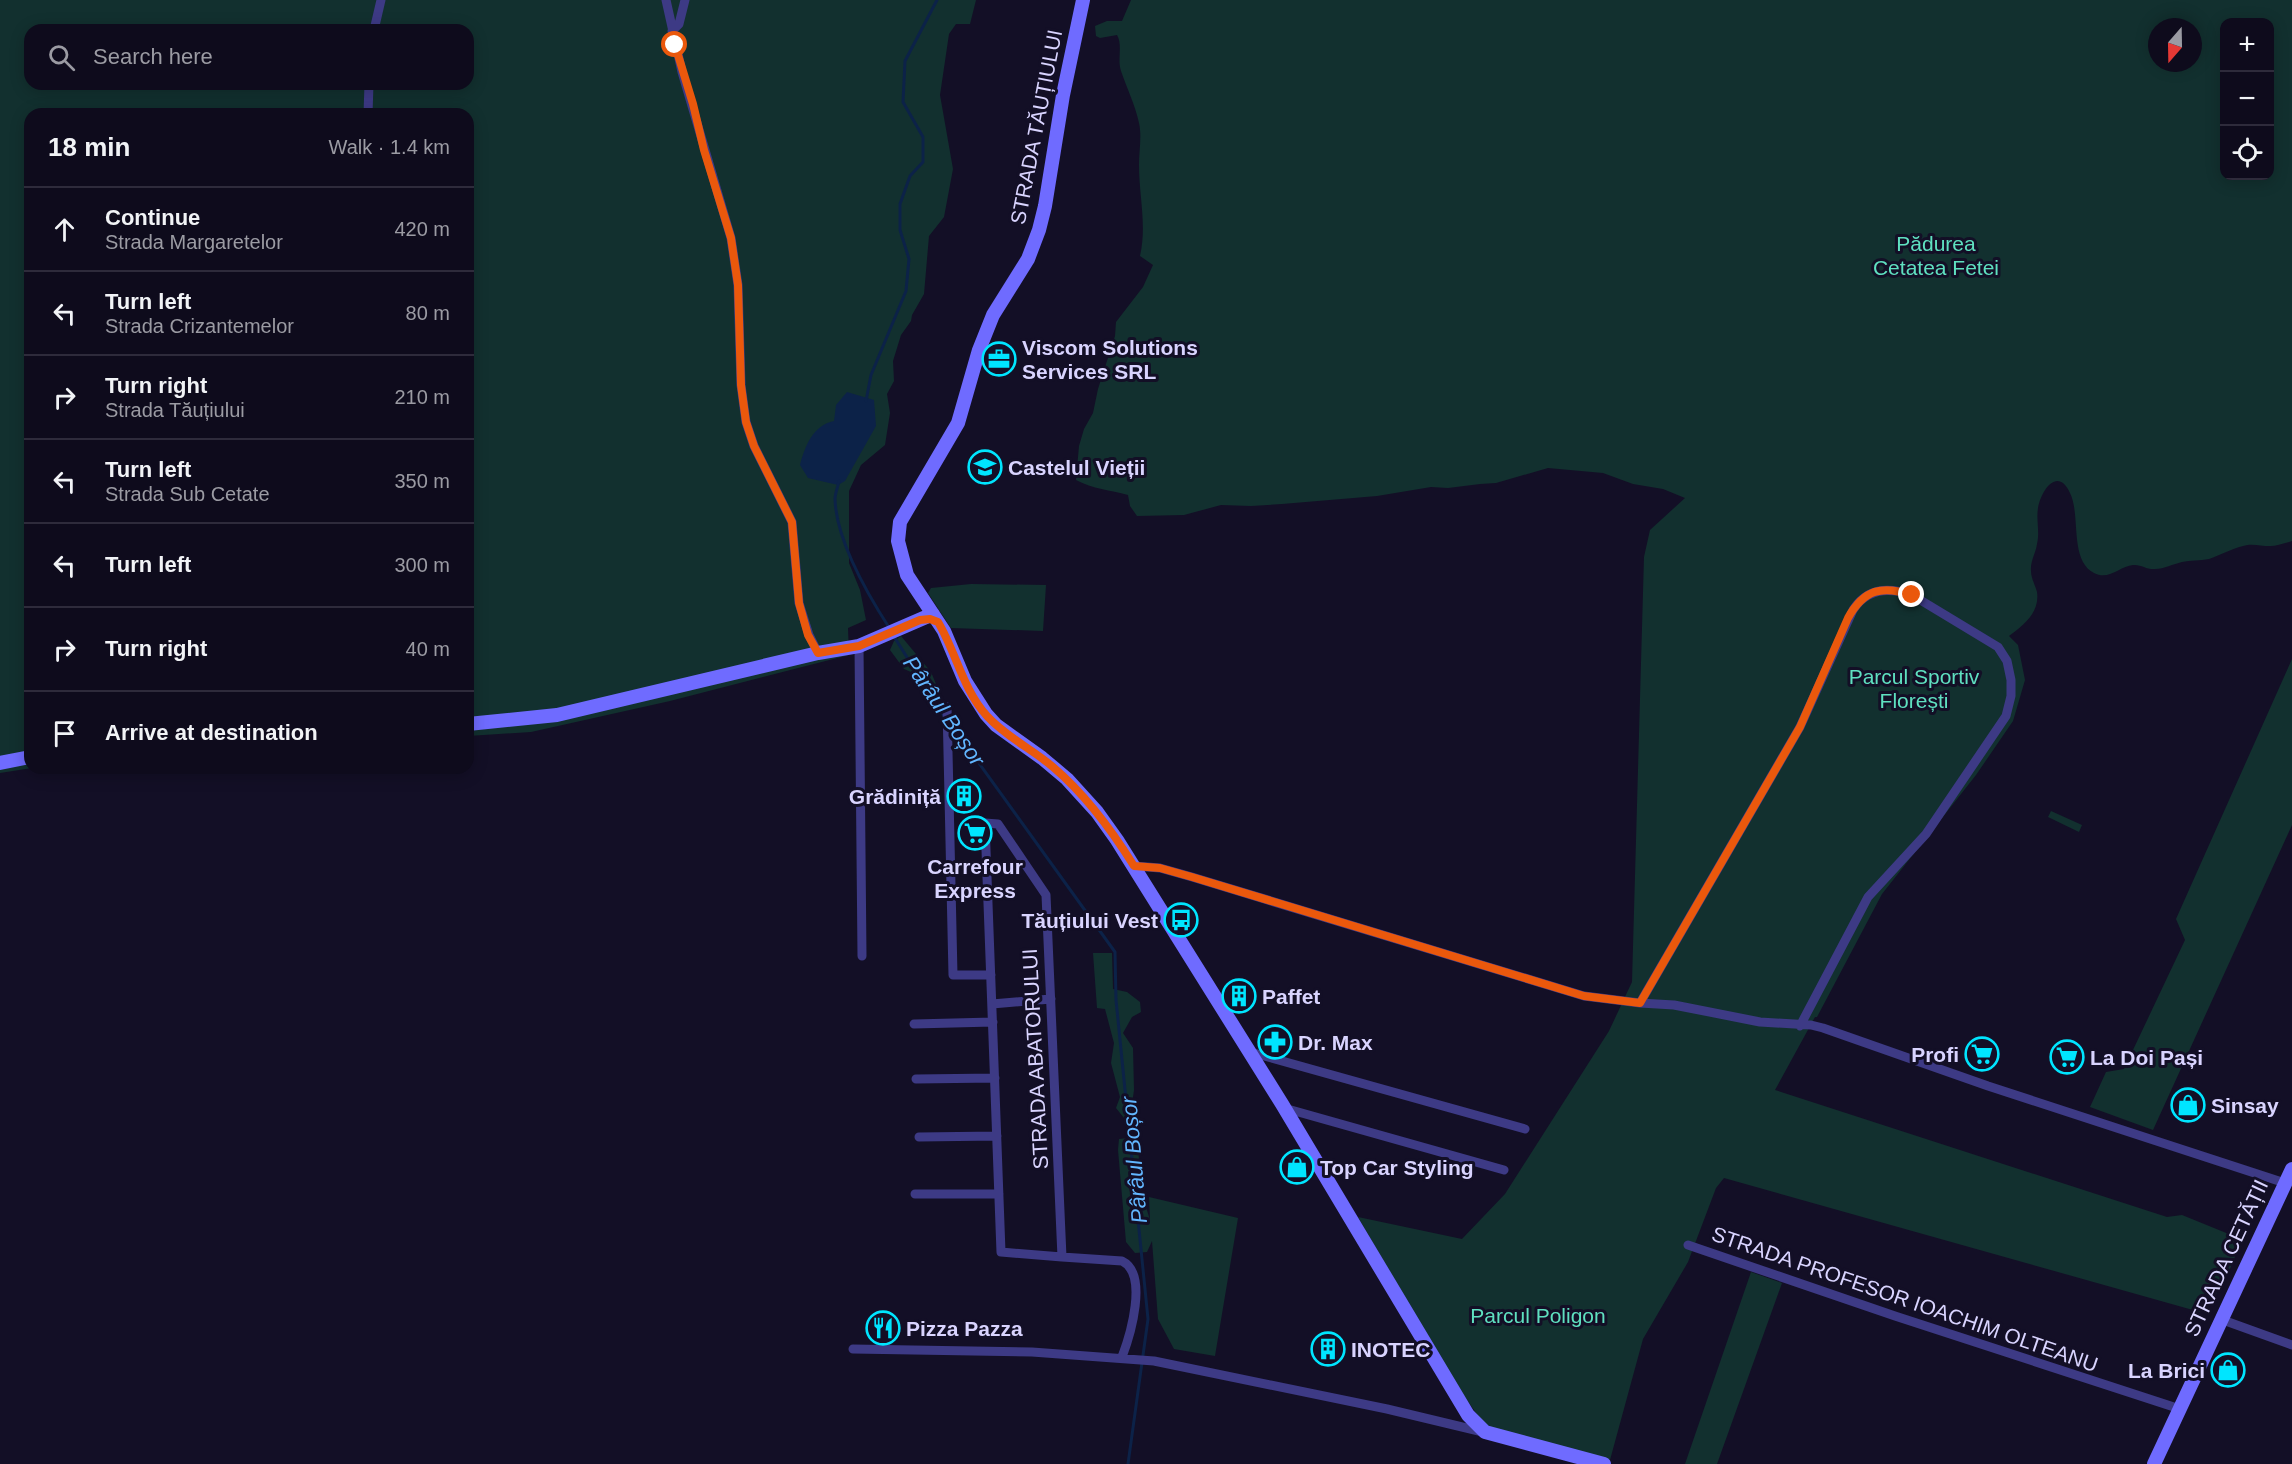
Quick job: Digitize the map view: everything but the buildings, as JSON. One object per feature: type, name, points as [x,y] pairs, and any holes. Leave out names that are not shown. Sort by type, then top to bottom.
[{"type":"main road","name":"STRADA TĂUȚIULUI","points":[[1083,0],[1039,230],[1028,259],[993,315],[979,350],[958,423],[906,511],[898,530],[899,553],[904,569],[930,619],[986,714],[1006,733],[1047,762],[1081,793],[1117,840],[1284,1108],[1468,1415],[1485,1432]]},
{"type":"main road","points":[[474,723],[557,715],[818,653],[859,646],[930,619]]},
{"type":"main road","points":[[0,763],[24,758]]},
{"type":"main road","name":"STRADA CETĂȚII","points":[[2154,1464],[2292,1169]]},
{"type":"main road","points":[[1485,1432],[1600,1463]]},
{"type":"street","points":[[375,24],[381,0]]},
{"type":"street","points":[[666,0],[704,150],[731,238],[738,285],[741,385],[746,422],[754,446],[792,522],[799,603],[808,635],[818,653]]},
{"type":"street","points":[[672,31],[679,24],[685,0]]},
{"type":"street","points":[[368,108],[369,90]]},
{"type":"street","points":[[1640,1003],[1800,727],[1853,610],[1858,602],[1873,592],[1896,590],[1912,595],[1998,647],[2007,661],[2012,680],[2009,708],[1990,741],[1926,834],[1868,897],[1800,1026]]},
{"type":"street","points":[[859,646],[862,956]]},
{"type":"street","name":"STRADA ABATORULUI","points":[[947,707],[953,975],[991,975]]},
{"type":"street","name":"STRADA ABATORULUI","points":[[1062,1257],[1046,896],[998,824],[985,823],[1001,1252],[1128,1264],[1135,1284],[1135,1312],[1122,1357]]},
{"type":"street","points":[[1134,866],[1160,868],[1192,877],[1584,996],[1674,1005],[1760,1022],[1811,1025],[1823,1028],[1988,1086],[2285,1184]]},
{"type":"street","points":[[992,1004],[1051,999]]},
{"type":"street","points":[[914,1024],[993,1022]]},
{"type":"street","points":[[1248,1052],[1525,1130]]},
{"type":"street","points":[[916,1079],[995,1078]]},
{"type":"street","points":[[1284,1108],[1504,1170]]},
{"type":"street","points":[[920,1137],[997,1136]]},
{"type":"street","points":[[915,1194],[999,1194]]},
{"type":"street","name":"STRADA PROFESOR IOACHIM OLTEANU","points":[[1688,1245],[1895,1316],[2180,1409]]},
{"type":"street","points":[[2220,1319],[2292,1345]]},
{"type":"street","points":[[853,1349],[1032,1352],[1155,1361],[1387,1409],[1485,1432]]},
{"type":"green space","points":[[0,0],[976,0],[970,24],[956,24],[949,34],[940,95],[953,169],[944,217],[929,236],[924,294],[911,321],[901,335],[893,361],[894,381],[887,394],[890,413],[885,445],[861,465],[849,491],[849,563],[860,590],[866,620],[848,628],[849,655],[670,701],[531,732],[474,736],[474,108],[24,108],[24,769],[0,773]]},
{"type":"green space","name":"Pădurea Cetatea Fetei","points":[[1131,0],[2292,0],[2292,541],[2273,546],[2246,545],[2209,559],[2185,561],[2152,569],[2133,565],[2110,574],[2099,575],[2086,567],[2081,558],[2070,493],[2060,481],[2055,481],[2046,488],[2038,508],[2038,540],[2031,567],[2037,592],[2036,606],[2025,623],[2009,636],[2018,645],[2025,680],[2013,721],[1976,775],[1882,894],[1817,1017],[1775,1090],[2167,1217],[2182,1215],[2241,1239],[2225,1278],[2214,1297],[2200,1312],[1724,1178],[1716,1188],[1688,1262],[1643,1339],[1610,1460],[1580,1454],[1486,1427],[1452,1379],[1358,1217],[1462,1239],[1505,1194],[1609,1031],[1632,982],[1644,557],[1650,530],[1685,498],[1663,489],[1633,484],[1603,473],[1548,468],[1496,483],[1448,488],[1431,487],[1377,496],[1282,504],[1221,505],[1184,515],[1137,516],[1130,506],[1128,495],[1076,480],[1079,446],[1084,429],[1093,413],[1115,336],[1116,322],[1143,287],[1153,265],[1140,256],[1143,222],[1139,165],[1140,128],[1120,67],[1119,39],[1117,35],[1100,38],[1096,36],[1095,26],[1107,21],[1122,21]]},
{"type":"green space","points":[[971,584],[1046,585],[1043,631],[951,628],[928,593],[931,588]]},
{"type":"green space","points":[[901,636],[931,672],[936,684],[930,692],[922,692],[912,681],[911,672],[904,669],[890,650],[894,641]]},
{"type":"green space","points":[[2292,659],[2292,825],[2153,1130],[2090,1107],[2106,1072],[2124,1069],[2185,940],[2176,919]]},
{"type":"green space","points":[[2051,811],[2082,825],[2079,832],[2048,817]]},
{"type":"green space","points":[[1093,953],[1112,953],[1113,989],[1127,992],[1140,1002],[1141,1012],[1132,1017],[1123,1033],[1133,1048],[1134,1090],[1131,1111],[1124,1118],[1116,1108],[1120,1097],[1111,1063],[1114,1043],[1105,1009],[1097,1008]]},
{"type":"green space","points":[[1128,1138],[1138,1148],[1142,1194],[1150,1220],[1149,1197],[1238,1218],[1215,1356],[1174,1349],[1158,1319],[1152,1241],[1147,1252],[1135,1253],[1126,1242],[1118,1150],[1119,1139]]},
{"type":"green space","points":[[1751,1272],[1782,1283],[1717,1464],[1685,1464]]},
{"type":"water","points":[[847,392],[874,400],[876,426],[845,481],[838,485],[808,478],[800,465],[807,444],[815,432],[834,421],[836,405]]},
{"type":"waterway","name":"Pârâul Boșor","points":[[866,401],[871,375],[906,291],[909,259],[900,230],[900,204],[910,176],[923,162],[923,137],[903,102],[905,61],[937,0]]},
{"type":"waterway","name":"Pârâul Boșor","points":[[839,481],[835,499],[841,532],[863,584],[890,629]]},
{"type":"waterway","name":"Pârâul Boșor","points":[[893,635],[944,716]]},
{"type":"waterway","name":"Pârâul Boșor","points":[[950,723],[1115,952],[1116,1000],[1148,1319],[1128,1464]]},
{"type":"place","name":"Viscom Solutions Services SRL","points":[[999,359]]},
{"type":"place","name":"Castelul Vieții","points":[[985,467]]},
{"type":"place","name":"Grădiniță","points":[[964,796]]},
{"type":"place","name":"Carrefour Express","points":[[975,833]]},
{"type":"place","name":"Tăuțiului Vest","points":[[1181,920]]},
{"type":"place","name":"Paffet","points":[[1239,996]]},
{"type":"place","name":"Dr. Max","points":[[1275,1042]]},
{"type":"place","name":"Profi","points":[[1982,1054]]},
{"type":"place","name":"La Doi Pași","points":[[2067,1057]]},
{"type":"place","name":"Sinsay","points":[[2188,1105]]},
{"type":"place","name":"Top Car Styling","points":[[1297,1167]]},
{"type":"place","name":"Pizza Pazza","points":[[883,1328]]},
{"type":"place","name":"INOTEC","points":[[1328,1349]]},
{"type":"place","name":"La Brici","points":[[2228,1370]]},
{"type":"route","points":[[675,45],[731,238],[738,285],[741,385],[746,422],[754,446],[792,522],[795,580],[799,603],[808,635],[818,653],[859,646],[920,620],[930,619],[938,622],[979,706],[996,725],[1042,758],[1081,793],[1134,866],[1160,868],[1192,877],[1584,996],[1640,1003],[1800,727],[1848,618],[1858,602],[1873,592],[1881,590],[1890,589],[1912,595]]},
{"type":"park label","name":"Parcul Sportiv Florești","points":[[1914,688]]},
{"type":"park label","name":"Parcul Poligon","points":[[1538,1315]]}]
